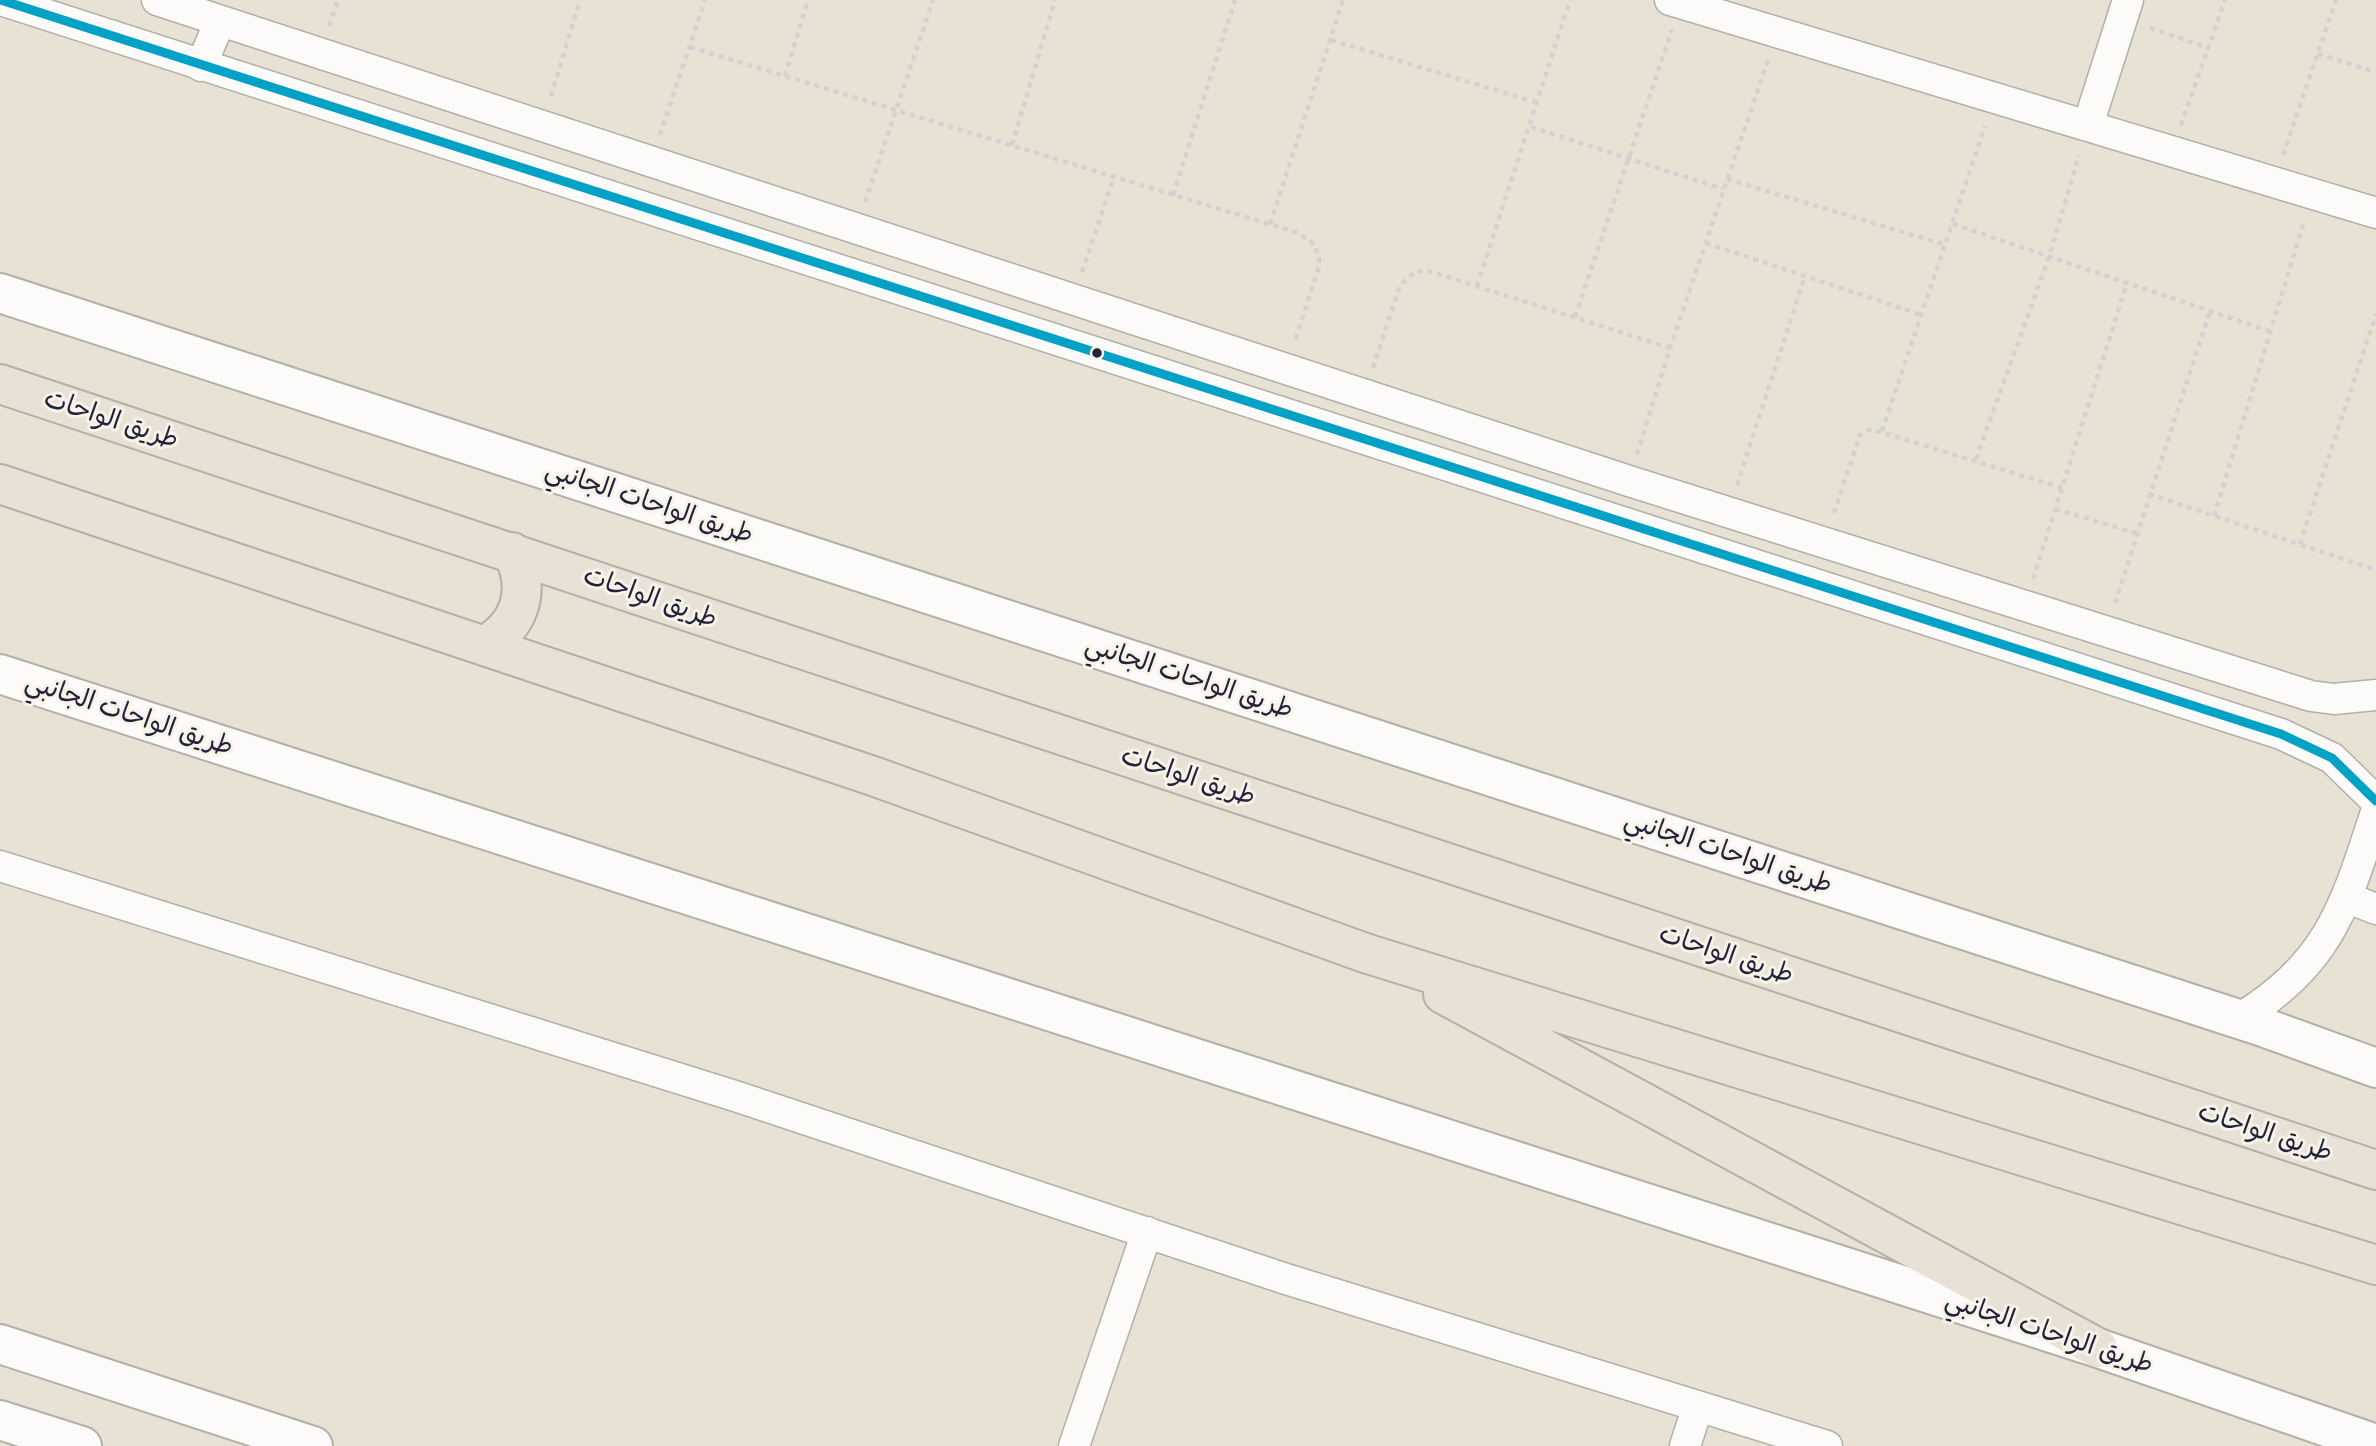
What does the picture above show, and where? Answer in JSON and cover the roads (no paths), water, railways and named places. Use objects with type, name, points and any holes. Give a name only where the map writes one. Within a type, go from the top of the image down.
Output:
[{"type":"highway","name":"طريق الواحات","points":[[0,384],[2376,1170]]},
{"type":"highway","points":[[0,484],[873,776],[1368,954],[2376,1265]]},
{"type":"highway","points":[[486,645],[511,625],[520,604],[523,581],[512,552]]},
{"type":"highway","points":[[1368,954],[2098,1348]]},
{"type":"street","points":[[1,0],[2281,734],[2332,758],[2376,801]]},
{"type":"street","points":[[157,0],[1286,370],[2106,634],[2300,694],[2334,699],[2376,695]]},
{"type":"street","points":[[1675,2],[2376,213]]},
{"type":"street","points":[[2088,125],[2125,9]]},
{"type":"street","points":[[201,66],[220,21]]},
{"type":"street","name":"طريق الواحات الجانبي","points":[[0,293],[2239,1019],[2376,1068]]},
{"type":"street","points":[[1691,544],[1716,509]]},
{"type":"street","name":"طريق الواحات الجانبي","points":[[0,674],[2098,1348],[2376,1444]]},
{"type":"street","points":[[2239,1019],[2293,981],[2315,956],[2348,898],[2376,812]]},
{"type":"street","points":[[0,866],[735,1096],[1147,1232],[1827,1446]]},
{"type":"street","points":[[2348,898],[2376,909]]},
{"type":"street","points":[[1074,1446],[1147,1232]]},
{"type":"street","points":[[0,1344],[313,1446]]},
{"type":"street","points":[[1685,1446],[1698,1406]]},
{"type":"street","points":[[0,1420],[82,1446]]}]
